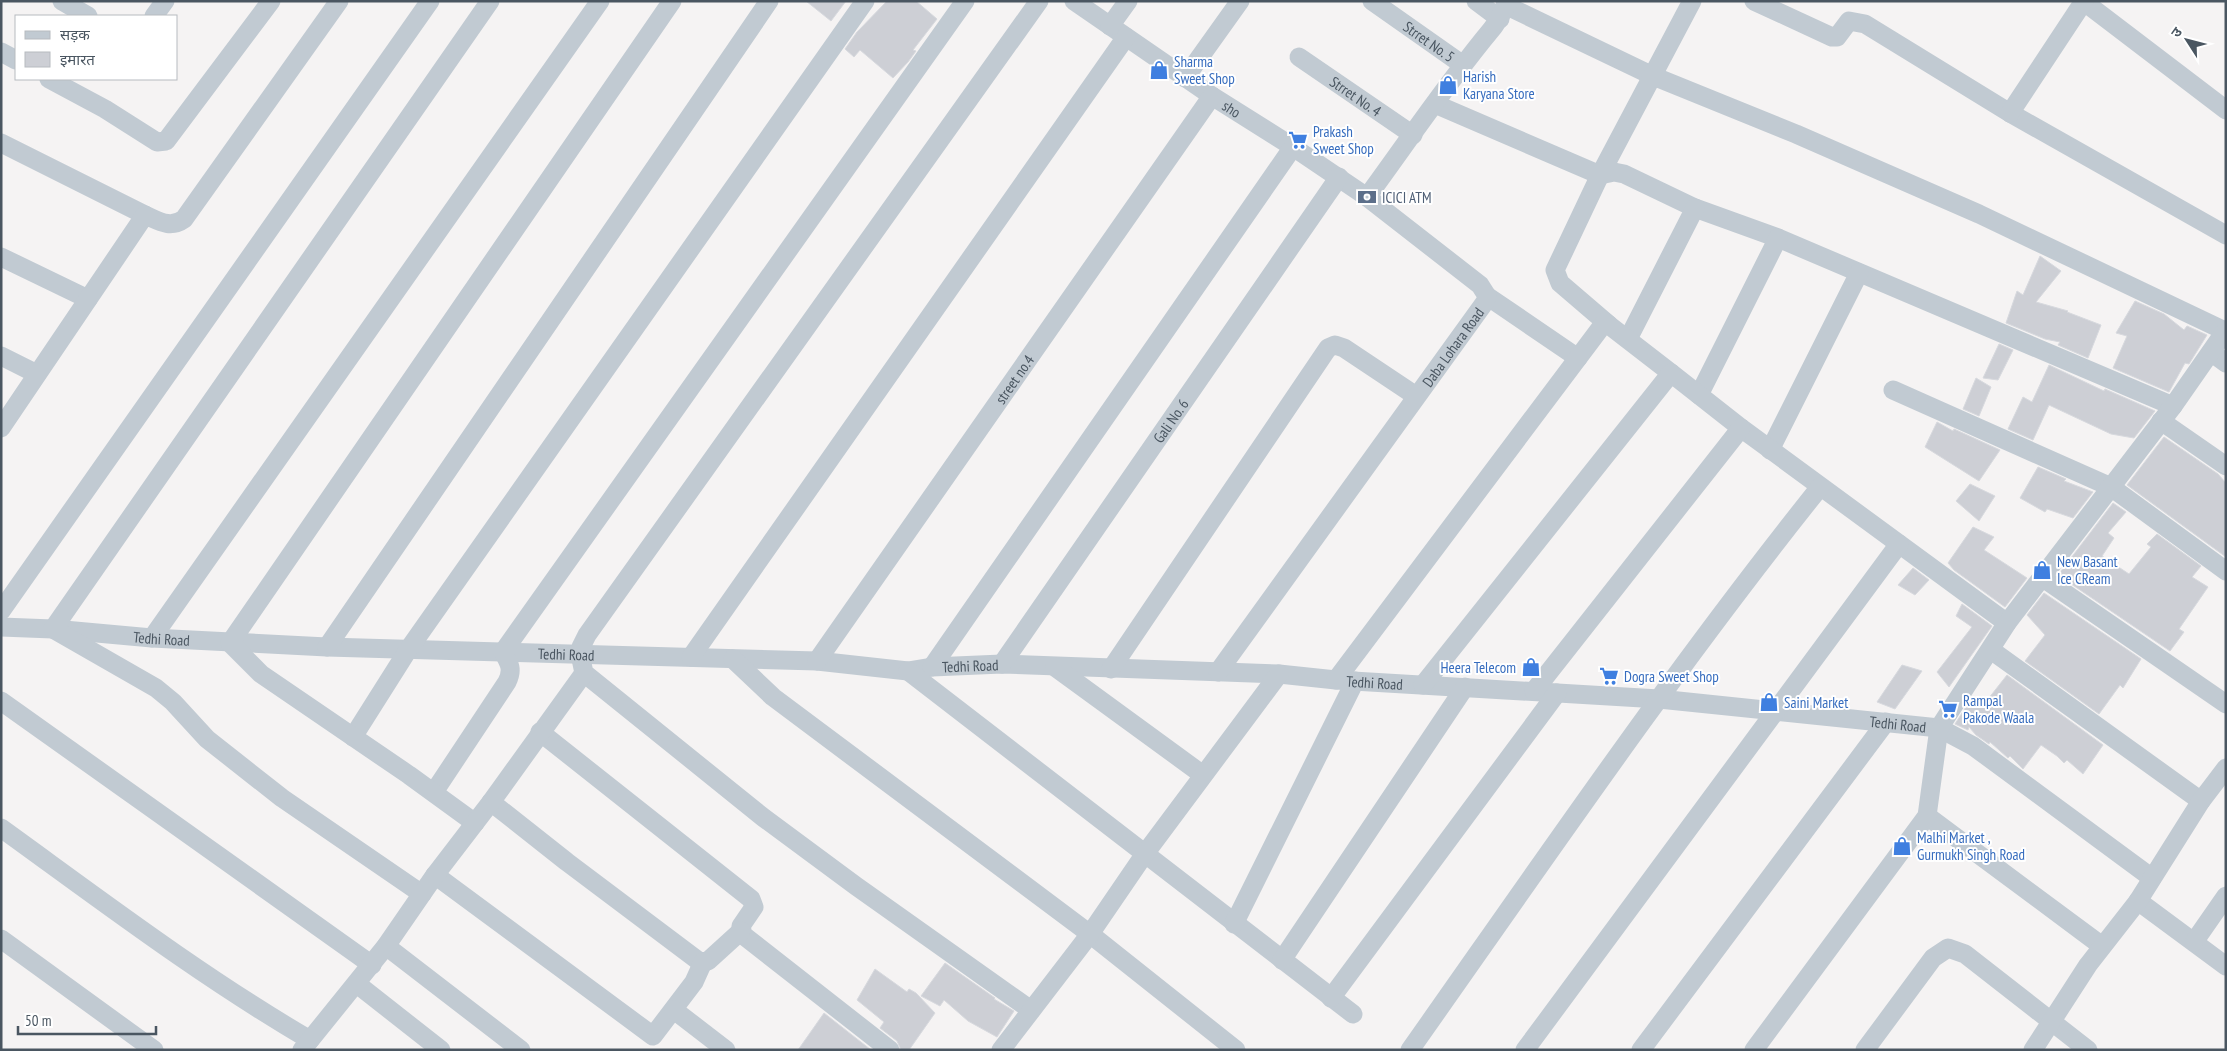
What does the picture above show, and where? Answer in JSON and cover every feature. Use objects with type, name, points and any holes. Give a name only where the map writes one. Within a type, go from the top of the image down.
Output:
[{"type":"street","points":[[62,1],[86,15]]},
{"type":"street","points":[[155,15],[165,1]]},
{"type":"street","points":[[51,80],[105,109],[157,142],[166,142],[270,1]]},
{"type":"street","points":[[1,143],[145,215],[170,225],[177,224],[184,219],[338,1]]},
{"type":"street","points":[[1,611],[430,1]]},
{"type":"street","points":[[422,894],[282,798],[207,739],[173,702],[156,688],[53,629],[490,1]]},
{"type":"street","points":[[152,638],[600,1]]},
{"type":"street","points":[[475,823],[434,792],[261,674],[230,643],[672,1]]},
{"type":"street","points":[[327,647],[769,1]]},
{"type":"street","points":[[353,737],[408,650],[865,1]]},
{"type":"street","points":[[434,792],[512,672],[510,663],[503,652],[966,1]]},
{"type":"street","points":[[1031,1010],[764,818],[584,673],[580,654],[581,646],[587,635],[1039,1]]},
{"type":"street","name":"sho","points":[[1074,1],[1185,78],[1367,197]]},
{"type":"street","points":[[1110,26],[1128,1]]},
{"type":"street","points":[[1185,78],[1240,1]]},
{"type":"street","name":"Strret No. 5","points":[[1372,1],[1462,65]]},
{"type":"street","points":[[1476,1],[1505,9],[1653,76],[1796,134],[1979,214],[2225,331],[2218,357],[2161,421],[2043,578],[2007,622],[1991,650],[1939,728],[1927,816],[1754,1050]]},
{"type":"street","points":[[1692,1],[1600,175],[1555,270],[1560,283],[1609,325],[1770,450],[2007,622]]},
{"type":"street","points":[[1754,1],[1832,37],[1837,37],[1849,21],[1865,24],[2010,114],[2226,235]]},
{"type":"street","points":[[2010,114],[2084,1],[2226,110]]},
{"type":"street","points":[[1367,197],[1462,65],[1505,9]]},
{"type":"street","points":[[691,657],[1126,37]]},
{"type":"street","points":[[1,52],[15,59]]},
{"type":"street","name":"Strret No. 4","points":[[1299,57],[1412,135]]},
{"type":"street","name":"street no.4","points":[[816,661],[1212,96]]},
{"type":"street","points":[[1434,104],[1600,175],[1614,172],[1624,174],[1695,208],[1778,238],[2173,406]]},
{"type":"street","points":[[932,667],[1293,147]]},
{"type":"street","name":"Gali No. 6","points":[[1002,664],[1339,177]]},
{"type":"street","name":"Daba Lohara Road","points":[[1218,672],[1485,302],[1487,296],[1480,285],[1367,197]]},
{"type":"street","points":[[1628,339],[1695,208]]},
{"type":"street","points":[[1,428],[145,215]]},
{"type":"street","points":[[1699,395],[1778,238]]},
{"type":"street","points":[[1,257],[88,299]]},
{"type":"street","points":[[1770,450],[1859,273]]},
{"type":"street","points":[[1487,296],[1578,358]]},
{"type":"street","points":[[1234,924],[1345,681],[1578,358],[1605,322],[1609,325]]},
{"type":"street","points":[[1111,669],[1328,348],[1335,345],[1344,348],[1416,396]]},
{"type":"street","points":[[1,356],[36,374]]},
{"type":"street","points":[[1424,685],[1671,372]]},
{"type":"street","points":[[1894,390],[2111,487],[2226,571]]},
{"type":"street","points":[[2161,421],[2226,466]]},
{"type":"street","points":[[1534,692],[1741,428]]},
{"type":"street","points":[[1410,1050],[1659,699],[1774,545],[1820,487]]},
{"type":"street","points":[[1525,1050],[1899,544]]},
{"type":"street","points":[[2043,578],[2226,704]]},
{"type":"street","name":"Tedhi Road","points":[[1,627],[53,629],[230,643],[408,650],[816,661],[908,671],[932,667],[1002,664],[1279,674],[1345,681],[1659,699],[1939,728]]},
{"type":"street","points":[[1991,650],[2201,801]]},
{"type":"street","points":[[733,659],[773,697],[1090,934],[1236,1050]]},
{"type":"street","points":[[1055,667],[1203,775]]},
{"type":"street","points":[[908,671],[1144,855],[1353,1014]]},
{"type":"street","points":[[1,828],[201,971],[266,1014],[306,1045],[372,965],[435,875],[491,802],[584,673]]},
{"type":"street","points":[[1001,1050],[1090,934],[1144,855],[1279,674]]},
{"type":"street","points":[[1282,960],[1465,687]]},
{"type":"street","points":[[1331,998],[1557,693]]},
{"type":"street","points":[[1,701],[372,965]]},
{"type":"street","points":[[1641,1050],[1886,722]]},
{"type":"street","points":[[1939,728],[1973,746],[2152,878]]},
{"type":"street","points":[[491,802],[686,952],[703,962],[708,961],[741,932],[743,923],[754,907],[751,899],[540,732]]},
{"type":"street","points":[[2033,1050],[2102,946],[2138,901],[2201,801],[2226,768]]},
{"type":"street","points":[[1927,816],[2102,946]]},
{"type":"street","points":[[435,875],[653,1036],[694,982],[703,962]]},
{"type":"street","points":[[2194,942],[2226,896]]},
{"type":"street","points":[[2138,901],[2226,966]]},
{"type":"street","points":[[741,932],[747,939],[890,1050]]},
{"type":"street","points":[[1,938],[154,1050]]},
{"type":"street","points":[[386,946],[521,1050]]},
{"type":"street","points":[[1865,1050],[1933,958],[1948,948],[1964,954],[2088,1050]]},
{"type":"street","points":[[357,984],[441,1050]]},
{"type":"street","points":[[674,1010],[726,1050]]},
{"type":"building","points":[[806,1],[846,1],[831,21]]},
{"type":"building","points":[[887,1],[916,1],[937,19],[913,50],[916,51],[908,62],[893,78],[860,50],[854,57],[845,49],[857,32]]},
{"type":"building","points":[[2040,256],[2061,271],[2036,302],[2068,311],[2101,325],[2088,358],[2058,345],[2060,342],[2045,339],[2006,323],[2017,291],[2023,295]]},
{"type":"building","points":[[2135,301],[2164,314],[2184,330],[2187,326],[2207,335],[2189,364],[2185,363],[2169,392],[2113,368],[2127,336],[2116,333]]},
{"type":"building","points":[[1999,344],[2013,350],[1998,380],[1983,378]]},
{"type":"building","points":[[2049,365],[2104,391],[2105,389],[2155,411],[2134,438],[2111,434],[2049,405],[2033,440],[2008,429],[2023,397],[2032,402]]},
{"type":"building","points":[[1976,378],[1991,387],[1979,416],[1963,409]]},
{"type":"building","points":[[1937,422],[1953,431],[1954,429],[2000,450],[1979,481],[1925,447]]},
{"type":"building","points":[[2164,437],[2218,474],[2226,483],[2226,557],[2127,485]]},
{"type":"building","points":[[2038,467],[2066,479],[2064,481],[2093,492],[2073,518],[2047,509],[2045,512],[2020,498]]},
{"type":"building","points":[[1970,484],[1995,496],[1979,521],[1956,501]]},
{"type":"building","points":[[2113,503],[2126,512],[2108,533],[2114,538],[2102,556],[2129,574],[2151,547],[2147,544],[2157,534],[2201,566],[2192,577],[2208,587],[2179,629],[2184,632],[2170,651],[2058,575]]},
{"type":"building","points":[[1973,527],[1994,537],[1984,550],[2027,578],[2005,607],[1954,570],[1948,563]]},
{"type":"building","points":[[1913,568],[1929,580],[1915,595],[1898,585]]},
{"type":"building","points":[[2044,593],[2141,659],[2123,688],[2120,685],[2099,714],[2025,661],[2045,635],[2027,615]]},
{"type":"building","points":[[1962,604],[1992,626],[1949,687],[1937,672],[1972,627],[1956,616]]},
{"type":"building","points":[[1902,665],[1922,671],[1895,709],[1877,702]]},
{"type":"building","points":[[2007,675],[2103,745],[2083,774],[2067,760],[2064,763],[2041,745],[2023,769],[2010,756],[2008,758],[1990,742],[1989,744],[1976,735],[1969,727],[1968,730],[1955,724],[1971,699],[1981,708]]},
{"type":"building","points":[[945,963],[994,999],[1014,1011],[997,1037],[968,1021],[944,1000],[940,1006],[921,996]]},
{"type":"building","points":[[875,969],[907,992],[909,989],[916,993],[935,1013],[909,1050],[901,1050],[897,1041],[880,1028],[884,1022],[857,1000]]},
{"type":"building","points":[[824,1013],[866,1046],[871,1050],[798,1050]]},
{"type":"place","name":"Sharma Sweet Shop","points":[[1159,70]]},
{"type":"place","name":"Harish Karyana Store","points":[[1448,85]]},
{"type":"place","name":"Prakash Sweet Shop","points":[[1298,140]]},
{"type":"place","name":"ICICI ATM","points":[[1367,197]]},
{"type":"place","name":"New Basant Ice CReam","points":[[2042,570]]},
{"type":"place","name":"Heera Telecom","points":[[1531,667]]},
{"type":"place","name":"Dogra Sweet Shop","points":[[1609,676]]},
{"type":"place","name":"Saini Market","points":[[1769,702]]},
{"type":"place","name":"Rampal Pakode Waala","points":[[1948,709]]},
{"type":"place","name":"Malhi Market , Gurmukh Singh Road","points":[[1902,846]]}]
